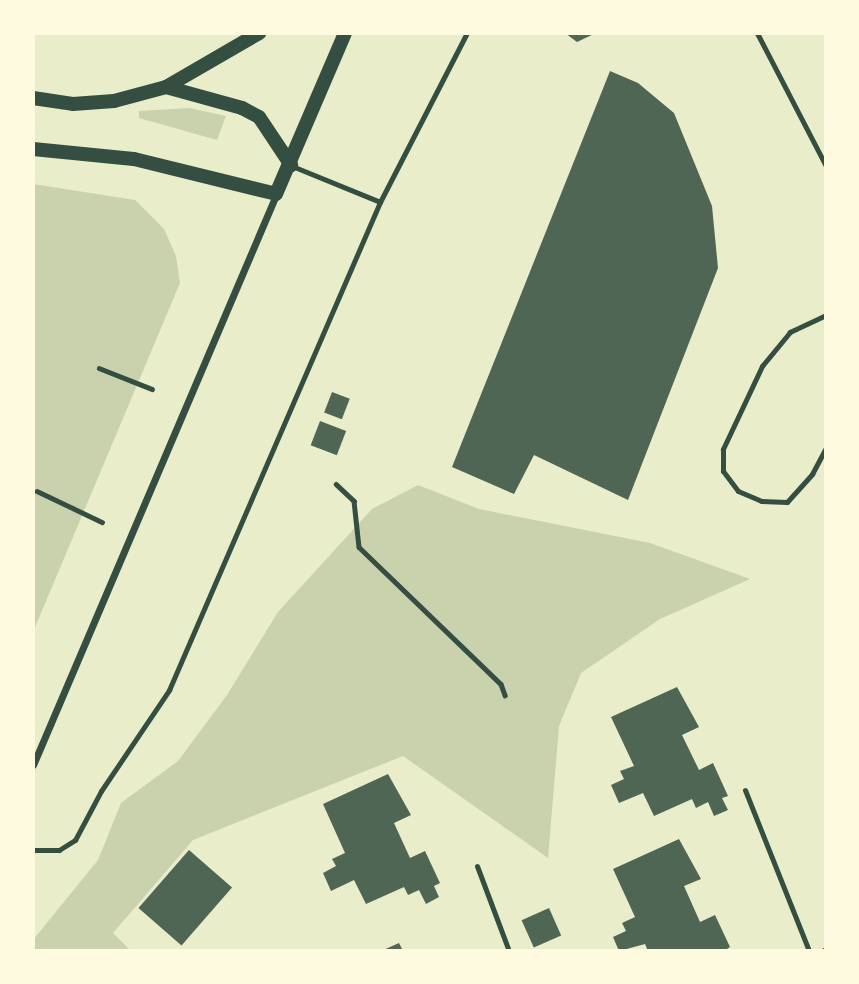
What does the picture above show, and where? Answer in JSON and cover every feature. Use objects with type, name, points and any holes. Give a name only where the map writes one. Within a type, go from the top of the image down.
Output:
[{"type":"main road","points":[[33,97],[73,104],[114,101],[166,87],[259,33]]},
{"type":"main road","points":[[33,149],[134,159],[276,194],[291,165],[345,33]]},
{"type":"main road","points":[[166,87],[242,108],[259,117],[291,165]]},
{"type":"street","points":[[33,765],[276,194]]},
{"type":"lane","points":[[33,850],[60,850],[75,840],[101,791],[169,690],[380,202],[467,33]]},
{"type":"lane","points":[[757,33],[826,166]]},
{"type":"lane","points":[[291,165],[380,202]]},
{"type":"lane","points":[[826,315],[790,332],[762,366],[723,449],[723,471],[738,491],[761,501],[787,502],[812,474],[826,448]]},
{"type":"lane","points":[[745,790],[809,951]]},
{"type":"lane","points":[[477,866],[509,951]]},
{"type":"path","points":[[99,368],[152,389]]},
{"type":"path","points":[[337,484],[354,501],[359,547],[501,684],[505,695]]},
{"type":"path","points":[[37,491],[102,522]]},
{"type":"green space","points":[[189,108],[226,116],[217,140],[139,118],[139,111]]},
{"type":"green space","points":[[33,184],[135,200],[164,229],[176,256],[180,283],[33,632]]},
{"type":"green space","points":[[418,485],[479,509],[650,543],[750,579],[660,619],[581,673],[559,726],[548,858],[403,756],[193,840],[113,933],[131,951],[33,951],[33,940],[98,860],[121,803],[178,761],[227,695],[278,612],[372,509]]},
{"type":"building","points":[[565,33],[596,33],[577,42]]},
{"type":"building","points":[[610,71],[638,83],[674,113],[712,206],[718,268],[628,500],[534,455],[514,494],[452,467]]},
{"type":"building","points":[[332,392],[350,399],[342,419],[324,413]]},
{"type":"building","points":[[320,421],[346,431],[337,455],[311,445]]},
{"type":"building","points":[[677,687],[699,727],[682,735],[699,770],[713,763],[728,796],[722,798],[728,810],[714,816],[708,802],[696,808],[692,799],[654,816],[643,793],[619,803],[611,785],[624,779],[620,771],[634,766],[611,717]]},
{"type":"building","points":[[388,774],[411,815],[394,823],[410,858],[425,851],[440,883],[434,886],[439,897],[426,904],[419,890],[408,895],[404,887],[366,904],[354,880],[331,891],[323,873],[336,866],[332,859],[345,853],[323,804]]},
{"type":"building","points":[[679,839],[701,879],[684,886],[700,922],[715,915],[730,947],[724,951],[648,951],[645,944],[619,951],[613,937],[626,931],[622,923],[635,917],[613,869]]},
{"type":"building","points":[[189,850],[232,887],[182,946],[138,908]]},
{"type":"building","points":[[549,908],[561,935],[534,948],[522,920]]},
{"type":"building","points":[[399,943],[403,951],[381,951]]}]
